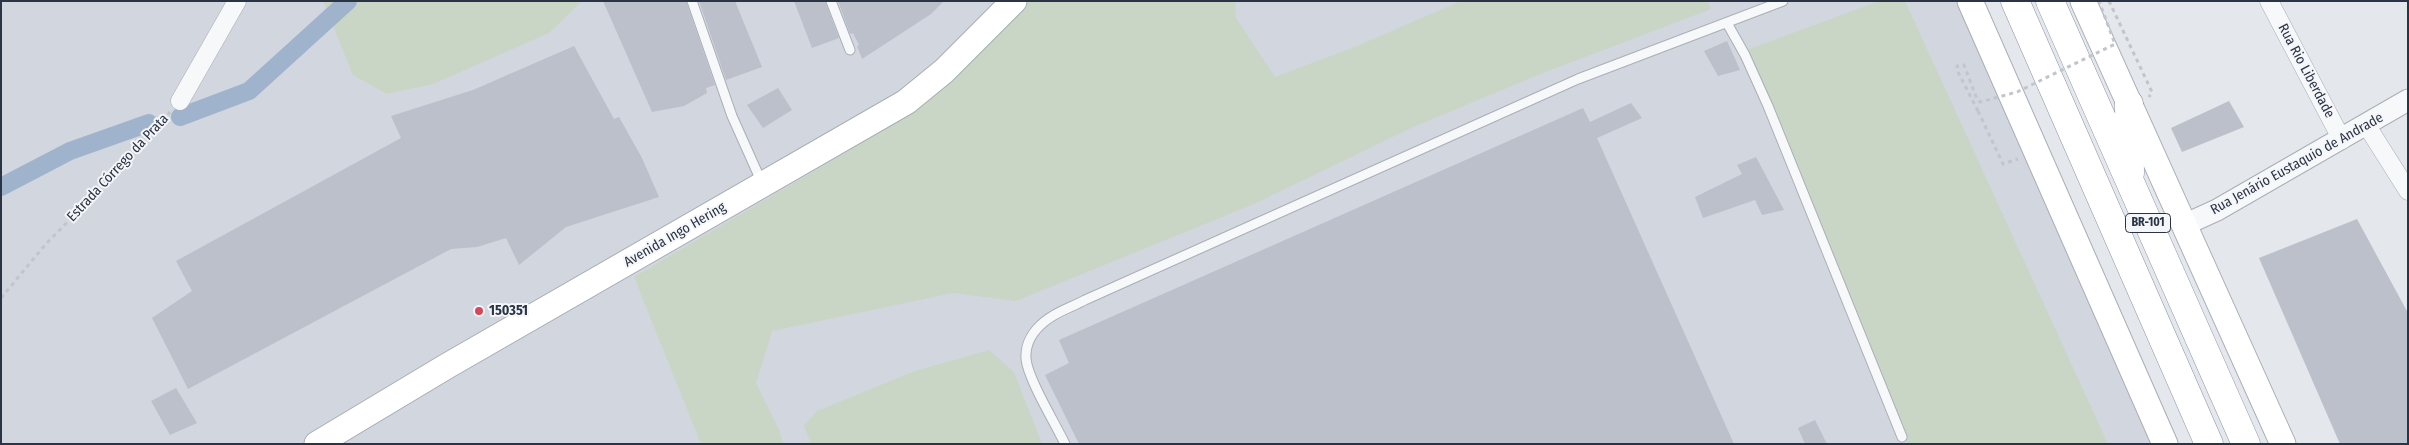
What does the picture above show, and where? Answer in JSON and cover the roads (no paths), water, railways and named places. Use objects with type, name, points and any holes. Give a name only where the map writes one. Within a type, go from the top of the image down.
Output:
[{"type":"highway","name":"BR-101","points":[[2015,1],[2209,444]]},
{"type":"highway","name":"BR-101","points":[[2050,1],[2246,444]]},
{"type":"highway","points":[[2129,104],[2130,184]]},
{"type":"main road","name":"Avenida Ingo Hering","points":[[316,444],[447,366],[906,102],[944,71],[1014,1]]},
{"type":"main road","points":[[1970,1],[2165,444]]},
{"type":"main road","points":[[2083,1],[2283,444]]},
{"type":"street","points":[[180,100],[237,1]]},
{"type":"street","name":"Rua Rio Liberdade","points":[[2269,1],[2342,140]]},
{"type":"street","name":"Rua Jenário Eustaquio de Andrade","points":[[2184,225],[2217,210],[2367,126],[2408,100]]},
{"type":"street","points":[[2367,126],[2408,191]]},
{"type":"lane","points":[[692,1],[732,116],[763,185]]},
{"type":"lane","points":[[831,1],[850,50]]},
{"type":"lane","points":[[1065,444],[1031,375],[1026,359],[1028,342],[1033,332],[1045,321],[1085,300],[1578,79],[1783,1]]},
{"type":"lane","points":[[1727,23],[1745,55],[1768,106],[1902,437]]},
{"type":"waterway","points":[[180,117],[249,91],[348,1]]},
{"type":"waterway","points":[[1,187],[70,151],[149,123]]},
{"type":"place","name":"150351","points":[[479,311]]}]
